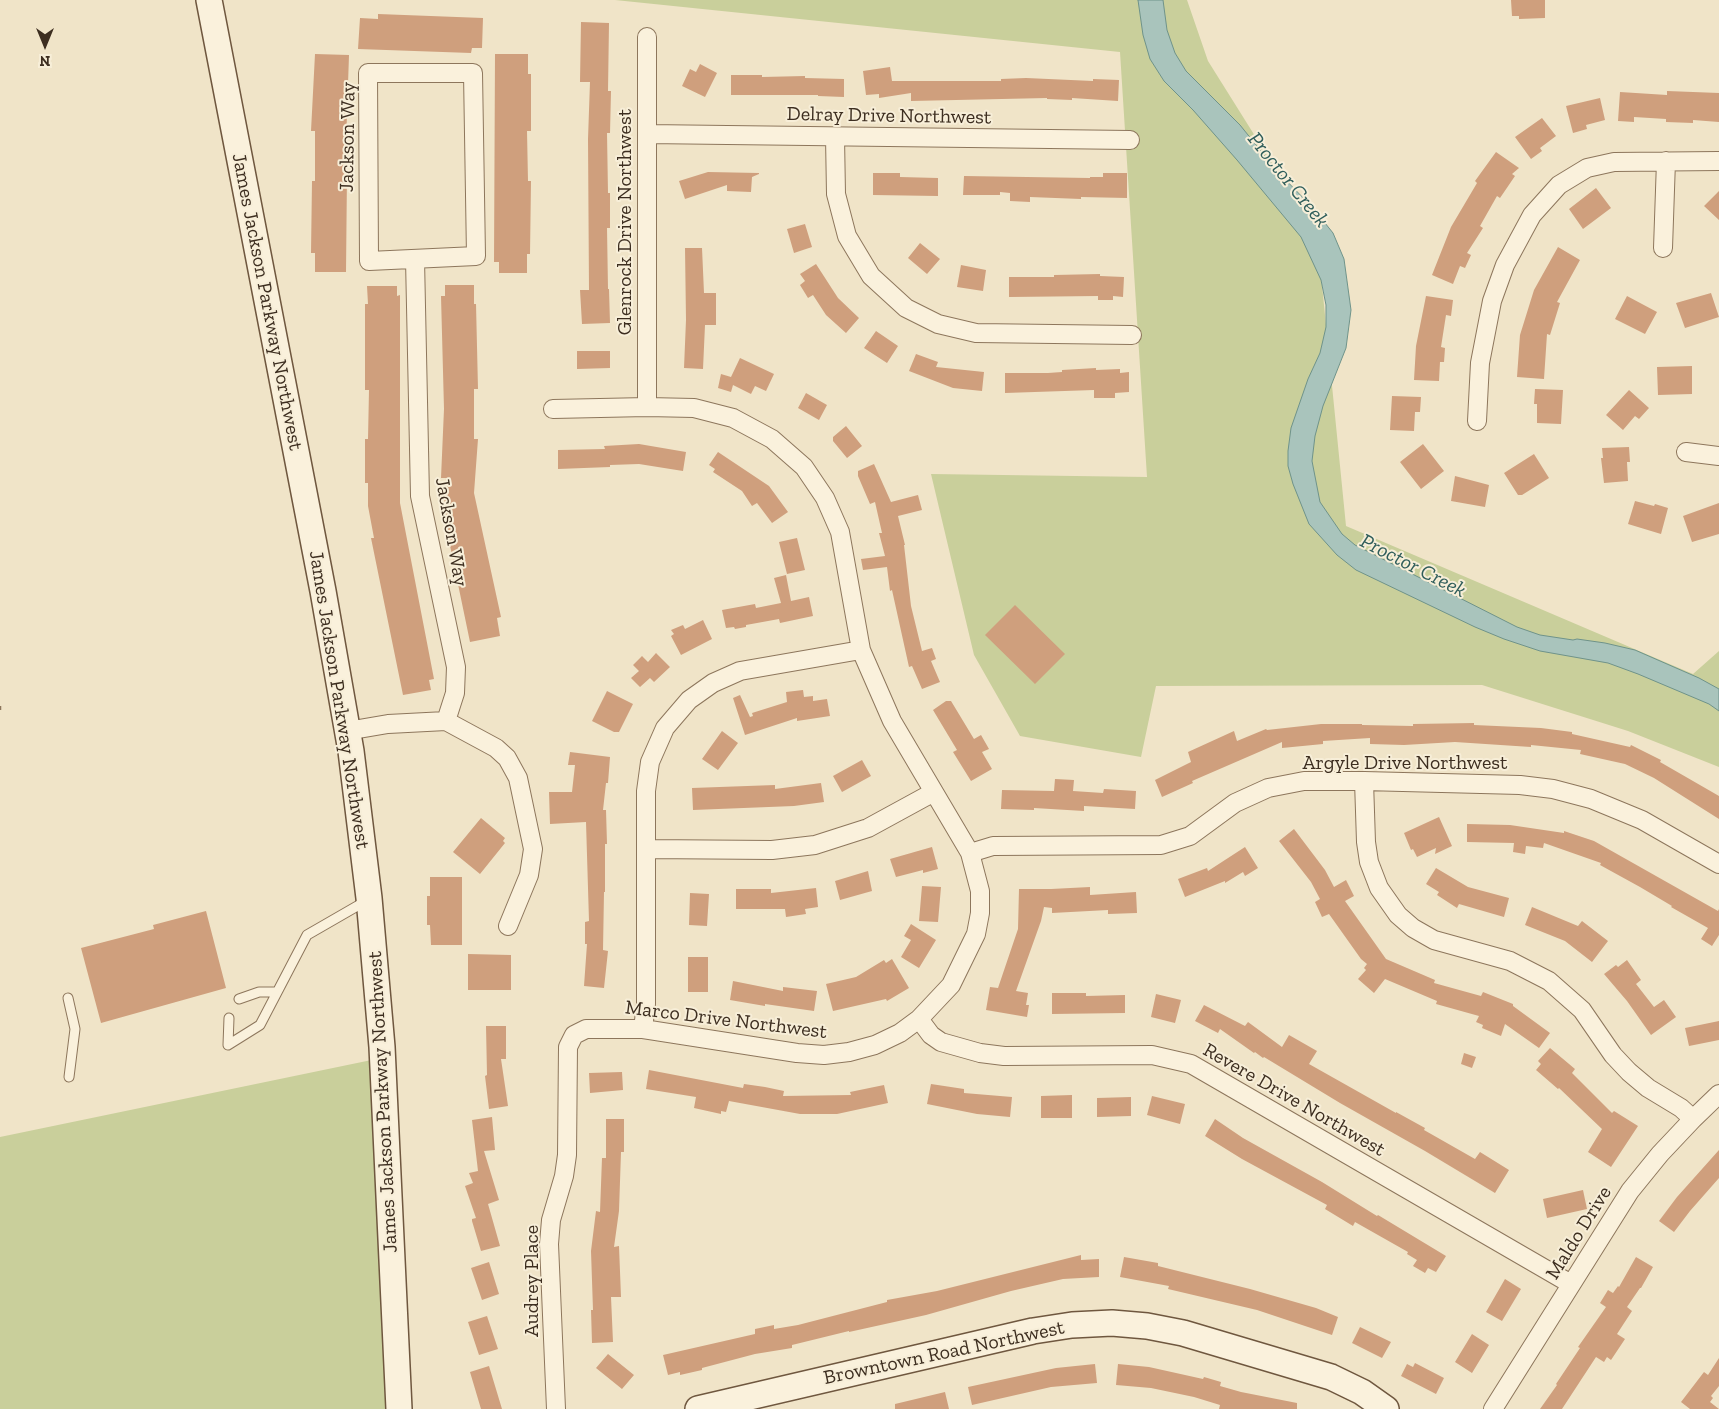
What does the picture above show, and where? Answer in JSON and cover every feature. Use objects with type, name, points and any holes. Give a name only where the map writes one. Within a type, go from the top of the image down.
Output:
[{"type":"main road","name":"James Jackson Parkway Northwest","points":[[209,0],[323,591],[347,731],[369,898],[382,1047],[399,1409]]},
{"type":"main road","name":"Browntown Road Northwest","points":[[698,1409],[1033,1331],[1072,1325],[1112,1323],[1147,1326],[1183,1333],[1331,1377],[1362,1392],[1386,1409]]},
{"type":"street","name":"Glenrock Drive Northwest","points":[[647,37],[647,407]]},
{"type":"street","name":"Jackson Way","points":[[368,73],[473,73],[476,256],[415,259],[369,261],[368,73]]},
{"type":"street","name":"Delray Drive Northwest","points":[[647,134],[1130,140]]},
{"type":"street","points":[[835,137],[836,194],[847,236],[871,276],[906,308],[938,324],[976,333],[1132,335]]},
{"type":"street","points":[[1663,248],[1666,161]]},
{"type":"street","points":[[1477,421],[1480,363],[1492,301],[1505,265],[1532,215],[1559,185],[1587,168],[1614,162],[1719,161]]},
{"type":"street","name":"Jackson Way","points":[[415,259],[420,496],[456,667],[455,693],[446,721]]},
{"type":"street","name":"Marco Drive Northwest","points":[[553,409],[694,408],[733,418],[772,439],[804,467],[825,498],[840,532],[861,650],[892,721],[970,853],[980,891],[980,912],[976,934],[950,985],[920,1019],[900,1033],[875,1045],[849,1052],[824,1055],[797,1053],[643,1029],[586,1028],[574,1035],[568,1047],[567,1095]]},
{"type":"street","points":[[1686,452],[1719,456]]},
{"type":"street","points":[[643,1029],[646,1004],[646,791],[650,762],[665,728],[689,700],[713,683],[740,671],[861,650]]},
{"type":"street","points":[[347,731],[388,724],[446,721],[496,748],[507,758],[518,778],[534,849],[529,875],[508,926]]},
{"type":"street","name":"Argyle Drive Northwest","points":[[970,853],[992,846],[1161,845],[1190,836],[1234,803],[1268,788],[1304,781],[1520,785],[1553,789],[1591,799],[1642,820],[1719,864]]},
{"type":"street","points":[[1364,782],[1366,842],[1369,862],[1379,888],[1398,915],[1413,928],[1434,940],[1510,961],[1549,981],[1582,1010],[1613,1055],[1628,1072],[1648,1088],[1681,1108],[1693,1119]]},
{"type":"street","points":[[646,849],[772,850],[815,845],[868,828],[934,792]]},
{"type":"street","name":"Revere Drive Northwest","points":[[920,1019],[931,1035],[941,1042],[980,1053],[1004,1056],[1152,1056],[1191,1064],[1571,1284]]},
{"type":"street","name":"Maldo Drive","points":[[1493,1409],[1630,1191],[1660,1154],[1719,1094]]},
{"type":"street","name":"Audrey Place","points":[[556,1409],[549,1244],[551,1220],[564,1176],[567,1155],[567,1095]]},
{"type":"lane","points":[[229,1018],[228,1045],[260,1025],[308,935],[369,898]]},
{"type":"lane","points":[[239,999],[259,992],[277,992]]},
{"type":"lane","points":[[68,998],[74,1029],[69,1077]]},
{"type":"path","points":[[0,706],[0,712]]},
{"type":"green space","points":[[615,0],[1187,0],[1208,61],[1317,235],[1346,526],[1693,674],[1719,651],[1719,767],[1628,731],[1482,685],[1156,686],[1141,757],[1020,736],[974,655],[931,474],[1147,477],[1120,52]]},
{"type":"green space","points":[[386,1057],[397,1409],[0,1409],[0,1137]]},
{"type":"water","points":[[1138,0],[1163,0],[1167,30],[1175,53],[1186,71],[1240,125],[1277,171],[1313,208],[1333,233],[1344,259],[1351,310],[1346,348],[1323,406],[1315,436],[1312,461],[1320,502],[1342,534],[1355,545],[1517,627],[1540,635],[1605,643],[1635,650],[1699,678],[1719,689],[1719,711],[1709,704],[1608,663],[1540,651],[1475,627],[1356,570],[1337,555],[1309,524],[1293,484],[1288,466],[1288,451],[1291,428],[1308,379],[1320,353],[1326,327],[1326,305],[1321,280],[1301,237],[1237,160],[1193,110],[1164,81],[1150,59],[1143,35]]},
{"type":"building","points":[[1511,0],[1545,0],[1545,18],[1519,19],[1519,16],[1512,16]]},
{"type":"building","points":[[378,14],[483,18],[482,48],[472,48],[471,53],[358,49],[360,18],[378,19]]},
{"type":"building","points":[[581,22],[609,23],[608,91],[611,91],[610,133],[607,133],[610,228],[607,228],[610,323],[582,324],[580,290],[589,290],[588,139],[590,82],[580,82]]},
{"type":"building","points":[[315,54],[349,55],[345,173],[347,173],[346,272],[315,272],[315,253],[311,253],[312,181],[315,181],[315,131],[311,131]]},
{"type":"building","points":[[495,54],[528,54],[528,74],[531,74],[531,131],[527,131],[528,181],[531,181],[530,254],[527,254],[527,273],[499,273],[499,262],[494,262]]},
{"type":"building","points":[[700,64],[717,73],[705,97],[682,86],[690,69],[696,72]]},
{"type":"building","points":[[890,67],[892,81],[1001,81],[1001,79],[1026,78],[1093,81],[1093,79],[1119,80],[1118,101],[1047,98],[911,101],[911,93],[879,98],[879,94],[866,95],[863,71]]},
{"type":"building","points":[[731,75],[762,75],[762,77],[805,76],[805,78],[844,79],[844,97],[818,95],[731,95]]},
{"type":"building","points":[[1667,91],[1719,93],[1719,122],[1693,120],[1693,123],[1666,122],[1666,119],[1634,117],[1634,122],[1618,121],[1620,92],[1667,95]]},
{"type":"building","points":[[1600,98],[1605,120],[1586,125],[1587,129],[1573,133],[1566,106]]},
{"type":"building","points":[[1542,118],[1556,136],[1540,148],[1542,151],[1531,159],[1515,137]]},
{"type":"building","points":[[1496,152],[1519,168],[1512,174],[1515,176],[1500,198],[1497,196],[1480,226],[1483,228],[1467,253],[1471,255],[1465,268],[1460,266],[1453,284],[1432,275],[1451,227],[1477,183],[1475,181]]},
{"type":"building","points":[[708,172],[759,174],[752,177],[751,192],[727,191],[727,185],[685,199],[679,181]]},
{"type":"building","points":[[873,173],[900,173],[900,177],[938,178],[938,196],[873,195]]},
{"type":"building","points":[[1103,173],[1127,173],[1127,198],[1030,197],[1030,202],[1010,201],[1010,193],[1000,192],[1000,195],[963,195],[964,176],[1090,178],[1103,177]]},
{"type":"building","points":[[1596,188],[1611,208],[1583,229],[1569,209]]},
{"type":"building","points":[[1719,191],[1719,220],[1704,206]]},
{"type":"building","points":[[805,224],[812,247],[794,253],[787,229]]},
{"type":"building","points":[[920,243],[940,259],[927,274],[908,258]]},
{"type":"building","points":[[1558,247],[1580,260],[1557,302],[1560,303],[1550,335],[1547,334],[1544,379],[1517,377],[1520,335],[1534,290]]},
{"type":"building","points":[[685,248],[702,248],[704,293],[716,293],[716,325],[705,325],[703,369],[684,368],[686,320]]},
{"type":"building","points":[[816,264],[838,298],[859,318],[846,333],[826,315],[813,295],[808,298],[800,285],[805,281],[800,274]]},
{"type":"building","points":[[961,265],[986,270],[983,291],[957,287]]},
{"type":"building","points":[[1100,274],[1100,276],[1124,277],[1123,297],[1113,296],[1113,300],[1098,300],[1098,296],[1009,297],[1009,277]]},
{"type":"building","points":[[445,285],[474,285],[478,389],[474,389],[474,439],[478,439],[474,493],[501,617],[497,618],[500,636],[470,642],[442,507],[444,506],[446,478],[441,478],[444,409],[441,296],[445,296]]},
{"type":"building","points":[[367,286],[397,286],[397,296],[400,295],[400,503],[434,679],[429,680],[431,690],[403,695],[371,538],[374,538],[368,506],[368,483],[365,483],[365,439],[368,439],[369,390],[365,390],[365,304],[368,304]]},
{"type":"building","points":[[1711,293],[1719,317],[1685,328],[1676,303]]},
{"type":"building","points":[[1426,296],[1453,300],[1451,316],[1446,315],[1441,347],[1445,348],[1444,362],[1440,362],[1439,381],[1414,380],[1416,346]]},
{"type":"building","points":[[1627,296],[1657,312],[1645,334],[1615,319]]},
{"type":"building","points":[[876,331],[898,346],[887,363],[864,348]]},
{"type":"building","points":[[577,351],[610,351],[610,368],[577,369]]},
{"type":"building","points":[[916,354],[938,362],[936,367],[984,372],[982,391],[953,388],[909,371]]},
{"type":"building","points":[[740,358],[774,374],[766,391],[755,386],[751,394],[733,385],[731,392],[718,388],[721,374],[731,377]]},
{"type":"building","points":[[1692,366],[1692,394],[1658,395],[1657,367]]},
{"type":"building","points":[[1096,368],[1096,370],[1120,369],[1120,373],[1129,372],[1129,392],[1115,393],[1115,398],[1094,398],[1094,390],[1005,393],[1005,373],[1048,373],[1062,372],[1062,370]]},
{"type":"building","points":[[1535,389],[1563,390],[1561,424],[1537,423],[1537,404],[1534,404]]},
{"type":"building","points":[[1629,390],[1649,408],[1639,419],[1635,416],[1623,430],[1606,415]]},
{"type":"building","points":[[806,393],[827,405],[819,420],[798,408]]},
{"type":"building","points":[[1392,396],[1421,397],[1420,412],[1415,412],[1414,431],[1390,430]]},
{"type":"building","points":[[846,426],[862,446],[847,458],[833,441],[833,437]]},
{"type":"building","points":[[639,444],[686,452],[683,471],[639,464],[558,469],[558,450],[605,449],[604,446]]},
{"type":"building","points":[[1423,444],[1444,471],[1421,489],[1400,462]]},
{"type":"building","points":[[1629,447],[1630,462],[1627,462],[1628,481],[1604,483],[1601,458],[1603,458],[1602,448]]},
{"type":"building","points":[[718,452],[769,486],[788,512],[772,523],[757,503],[752,506],[742,491],[713,472],[715,469],[709,465]]},
{"type":"building","points":[[1534,454],[1549,478],[1522,495],[1518,495],[1504,473]]},
{"type":"building","points":[[874,464],[891,502],[918,495],[922,510],[898,516],[905,545],[911,606],[922,651],[932,648],[936,659],[931,661],[940,682],[922,689],[912,666],[909,667],[892,590],[890,591],[887,567],[863,570],[861,559],[885,556],[879,533],[882,533],[875,502],[870,504],[858,476],[858,471]]},
{"type":"building","points":[[1455,476],[1489,485],[1485,507],[1451,501]]},
{"type":"building","points":[[1635,501],[1668,508],[1661,534],[1628,524]]},
{"type":"building","points":[[1719,503],[1719,534],[1692,542],[1683,516]]},
{"type":"building","points":[[797,538],[805,570],[787,574],[779,542]]},
{"type":"building","points":[[786,575],[791,601],[809,597],[813,616],[780,623],[779,619],[735,629],[734,627],[726,628],[722,610],[755,604],[756,608],[781,603],[774,578]]},
{"type":"building","points":[[1015,605],[1065,654],[1035,684],[985,635]]},
{"type":"building","points":[[703,620],[712,639],[681,655],[671,636],[674,634],[671,630],[683,625],[685,629]]},
{"type":"building","points":[[656,653],[670,667],[654,682],[650,678],[640,687],[631,678],[639,671],[633,665],[642,656],[648,662]]},
{"type":"building","points":[[803,690],[804,697],[813,696],[813,701],[827,699],[830,716],[797,721],[797,718],[745,735],[733,698],[740,695],[750,717],[753,716],[752,713],[787,702],[786,692]]},
{"type":"building","points":[[607,691],[633,704],[619,732],[614,732],[592,721]]},
{"type":"building","points":[[946,701],[951,701],[974,739],[981,735],[989,749],[982,752],[992,769],[971,781],[953,752],[957,750],[933,710]]},
{"type":"building","points":[[1474,723],[1474,725],[1541,728],[1572,732],[1572,734],[1630,747],[1631,745],[1661,760],[1660,762],[1719,796],[1719,819],[1654,778],[1625,764],[1580,754],[1581,750],[1531,745],[1531,747],[1455,742],[1404,745],[1370,744],[1370,738],[1323,741],[1323,744],[1282,748],[1282,742],[1192,781],[1193,783],[1162,797],[1155,780],[1191,762],[1188,752],[1234,731],[1237,741],[1266,729],[1321,724],[1413,726],[1413,724]]},
{"type":"building","points":[[722,731],[738,743],[718,770],[702,759]]},
{"type":"building","points":[[570,752],[610,757],[603,810],[606,810],[607,844],[605,844],[603,950],[608,951],[604,988],[584,986],[587,944],[585,944],[585,922],[589,921],[586,822],[550,824],[549,792],[572,792],[575,765],[568,765]]},
{"type":"building","points":[[862,760],[871,776],[842,792],[833,776]]},
{"type":"building","points":[[1055,779],[1074,780],[1073,791],[1103,793],[1104,789],[1136,791],[1135,809],[1084,806],[1084,811],[1034,808],[1034,810],[1001,809],[1002,790],[1054,791]]},
{"type":"building","points":[[821,783],[824,802],[794,806],[693,810],[692,788],[775,785],[775,789]]},
{"type":"building","points":[[1439,817],[1452,846],[1435,854],[1436,848],[1417,857],[1413,849],[1411,850],[1404,833]]},
{"type":"building","points":[[481,818],[505,838],[503,841],[505,843],[480,874],[453,852]]},
{"type":"building","points":[[1467,824],[1510,825],[1564,833],[1564,831],[1594,841],[1718,911],[1719,909],[1719,935],[1712,946],[1701,939],[1708,928],[1600,865],[1601,863],[1544,843],[1543,848],[1526,846],[1525,854],[1513,852],[1514,843],[1467,842]]},
{"type":"building","points":[[1294,829],[1325,870],[1334,887],[1346,880],[1354,896],[1345,901],[1386,959],[1435,980],[1434,983],[1481,996],[1483,992],[1513,1004],[1513,1006],[1550,1033],[1539,1048],[1505,1024],[1501,1036],[1482,1028],[1483,1025],[1476,1022],[1479,1016],[1436,1004],[1437,1001],[1385,979],[1374,993],[1358,979],[1366,970],[1364,968],[1367,964],[1361,959],[1329,914],[1322,917],[1315,902],[1320,899],[1311,882],[1279,841]]},
{"type":"building","points":[[932,847],[938,869],[923,873],[923,870],[896,877],[890,859]]},
{"type":"building","points":[[1245,847],[1258,868],[1245,876],[1243,872],[1225,883],[1225,881],[1185,897],[1178,879],[1207,868],[1208,871]]},
{"type":"building","points":[[1436,868],[1468,887],[1509,898],[1504,917],[1459,904],[1457,908],[1437,895],[1439,892],[1426,884]]},
{"type":"building","points":[[868,871],[872,891],[840,900],[835,881]]},
{"type":"building","points":[[430,877],[462,877],[462,945],[431,945],[430,925],[427,925],[427,896],[430,896]]},
{"type":"building","points":[[922,886],[941,887],[938,922],[919,921]]},
{"type":"building","points":[[1090,887],[1090,895],[1136,892],[1137,913],[1108,914],[1108,910],[1052,913],[1052,908],[1044,907],[1041,921],[1016,991],[1028,993],[1027,1017],[986,1010],[990,987],[998,988],[1018,929],[1019,889]]},
{"type":"building","points":[[816,888],[818,907],[805,909],[806,914],[786,917],[785,909],[736,909],[736,889],[771,889],[771,893]]},
{"type":"building","points":[[690,893],[709,894],[707,926],[689,925]]},
{"type":"building","points":[[1532,907],[1578,926],[1582,921],[1608,941],[1592,962],[1565,941],[1525,925]]},
{"type":"building","points":[[206,911],[226,988],[101,1023],[81,948],[154,929],[153,925]]},
{"type":"building","points":[[911,924],[936,940],[919,968],[901,957],[911,940],[904,936]]},
{"type":"building","points":[[468,954],[511,955],[511,990],[468,990]]},
{"type":"building","points":[[688,957],[708,957],[708,992],[688,992]]},
{"type":"building","points":[[892,959],[909,988],[887,1001],[886,999],[833,1011],[826,984],[856,977],[884,960],[886,963]]},
{"type":"building","points":[[1627,960],[1641,980],[1636,984],[1654,1007],[1664,1000],[1676,1017],[1651,1035],[1627,1001],[1604,974]]},
{"type":"building","points":[[733,981],[783,991],[783,987],[817,991],[814,1011],[730,1000]]},
{"type":"building","points":[[1052,993],[1086,993],[1086,996],[1125,995],[1125,1013],[1052,1014]]},
{"type":"building","points":[[1156,994],[1181,1000],[1175,1023],[1151,1017]]},
{"type":"building","points":[[1204,1005],[1245,1026],[1248,1022],[1282,1047],[1289,1035],[1317,1051],[1309,1064],[1425,1128],[1424,1130],[1475,1159],[1480,1152],[1509,1170],[1495,1193],[1264,1057],[1254,1053],[1220,1029],[1218,1033],[1195,1021]]},
{"type":"building","points":[[1719,1021],[1719,1040],[1689,1046],[1685,1028]]},
{"type":"building","points":[[486,1026],[506,1026],[506,1059],[501,1059],[508,1106],[489,1109],[485,1076],[487,1075]]},
{"type":"building","points":[[1550,1048],[1575,1069],[1572,1073],[1612,1113],[1614,1111],[1638,1126],[1611,1167],[1588,1152],[1602,1129],[1559,1088],[1536,1070],[1541,1064],[1538,1061]]},
{"type":"building","points":[[1464,1053],[1476,1057],[1472,1068],[1461,1064]]},
{"type":"building","points":[[649,1070],[743,1088],[744,1084],[765,1087],[784,1091],[783,1096],[851,1095],[850,1092],[884,1085],[888,1103],[837,1114],[800,1114],[729,1101],[726,1112],[721,1111],[721,1114],[694,1108],[696,1097],[646,1089]]},
{"type":"building","points":[[622,1072],[623,1090],[590,1093],[589,1073]]},
{"type":"building","points":[[931,1084],[964,1089],[964,1093],[1012,1097],[1010,1117],[977,1114],[927,1104]]},
{"type":"building","points":[[1072,1095],[1072,1118],[1041,1118],[1041,1096]]},
{"type":"building","points":[[1152,1096],[1185,1104],[1180,1124],[1147,1115]]},
{"type":"building","points":[[1131,1097],[1131,1116],[1097,1117],[1097,1098]]},
{"type":"building","points":[[492,1117],[495,1150],[484,1151],[499,1200],[488,1204],[500,1246],[481,1251],[472,1221],[472,1219],[476,1218],[465,1186],[473,1183],[469,1173],[478,1171],[472,1120]]},
{"type":"building","points":[[606,1119],[624,1119],[624,1152],[621,1152],[619,1211],[614,1247],[619,1246],[621,1297],[611,1297],[613,1342],[592,1343],[591,1251],[596,1211],[600,1212],[602,1158],[606,1158]]},
{"type":"building","points":[[1215,1119],[1243,1138],[1322,1182],[1446,1256],[1436,1272],[1428,1268],[1425,1273],[1413,1266],[1417,1260],[1407,1254],[1408,1252],[1355,1222],[1353,1226],[1325,1209],[1327,1205],[1242,1159],[1205,1136]]},
{"type":"building","points":[[1719,1150],[1719,1178],[1674,1232],[1659,1221],[1677,1197]]},
{"type":"building","points":[[1583,1190],[1587,1209],[1547,1218],[1543,1199]]},
{"type":"building","points":[[1081,1255],[1081,1260],[1099,1259],[1099,1277],[1063,1279],[1011,1291],[926,1315],[792,1345],[792,1348],[755,1354],[702,1368],[702,1370],[680,1375],[680,1372],[668,1375],[663,1355],[755,1334],[755,1329],[774,1325],[774,1329],[798,1325],[887,1302],[887,1300],[937,1291]]},
{"type":"building","points":[[1124,1257],[1158,1263],[1158,1266],[1250,1289],[1316,1308],[1338,1317],[1332,1335],[1257,1310],[1168,1289],[1169,1286],[1120,1277]]},
{"type":"building","points":[[1636,1257],[1653,1267],[1627,1307],[1632,1311],[1617,1334],[1625,1339],[1611,1360],[1607,1357],[1604,1362],[1596,1357],[1562,1409],[1540,1409],[1580,1348],[1578,1347],[1606,1307],[1600,1303],[1608,1290],[1613,1293],[1619,1287]]},
{"type":"building","points":[[489,1262],[499,1294],[482,1300],[471,1268]]},
{"type":"building","points":[[1505,1279],[1521,1289],[1502,1321],[1486,1312]]},
{"type":"building","points":[[487,1316],[498,1349],[479,1355],[468,1322]]},
{"type":"building","points":[[1360,1327],[1391,1342],[1382,1358],[1352,1343]]},
{"type":"building","points":[[1472,1334],[1489,1345],[1472,1373],[1455,1362]]},
{"type":"building","points":[[608,1354],[634,1375],[622,1389],[596,1368]]},
{"type":"building","points":[[1719,1358],[1719,1386],[1711,1396],[1713,1398],[1710,1402],[1719,1409],[1690,1409],[1681,1402],[1704,1372],[1708,1375]]},
{"type":"building","points":[[1415,1363],[1444,1378],[1436,1394],[1401,1376],[1407,1364],[1413,1367]]},
{"type":"building","points":[[1095,1364],[1097,1383],[1051,1387],[972,1405],[968,1387],[1056,1368]]},
{"type":"building","points":[[1118,1364],[1149,1367],[1203,1379],[1204,1377],[1221,1382],[1220,1386],[1241,1392],[1297,1403],[1297,1409],[1219,1409],[1220,1405],[1194,1397],[1151,1388],[1116,1385]]},
{"type":"building","points":[[489,1366],[502,1409],[481,1409],[470,1372]]},
{"type":"building","points":[[945,1392],[949,1409],[895,1409],[895,1404]]},
{"type":"water label","name":"Proctor Creek","points":[[1288,180]]},
{"type":"water label","name":"Proctor Creek","points":[[1413,566]]}]
